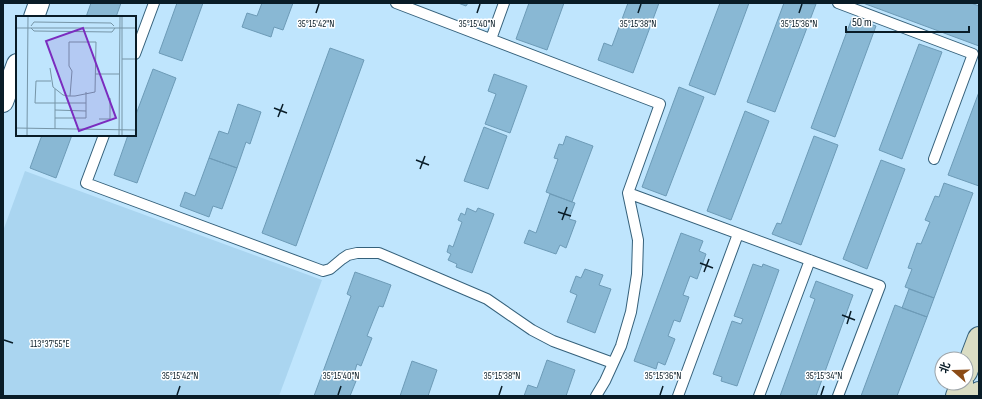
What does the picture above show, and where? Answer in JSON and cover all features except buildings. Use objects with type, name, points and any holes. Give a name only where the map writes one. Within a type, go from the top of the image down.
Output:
[{"type":"main road","points":[[974,351],[979,338]]},
{"type":"street","points":[[34,16],[39,3]]},
{"type":"street","points":[[3,102],[16,67]]},
{"type":"lane","points":[[136,51],[154,3]]},
{"type":"lane","points":[[396,3],[660,104],[628,193],[638,240],[637,274],[631,312],[621,346],[596,396]]},
{"type":"lane","points":[[491,39],[504,3]]},
{"type":"lane","points":[[838,3],[973,54],[934,159]]},
{"type":"lane","points":[[104,136],[86,183],[323,271],[330,269],[342,258],[348,255],[357,253],[379,253],[487,299],[532,330],[553,341],[613,364]]},
{"type":"lane","points":[[628,193],[880,286],[838,396]]},
{"type":"lane","points":[[678,396],[738,234]]},
{"type":"lane","points":[[759,396],[810,260]]},
{"type":"shaded area","points":[[25,171],[322,280],[279,396],[3,396],[3,231]]}]
